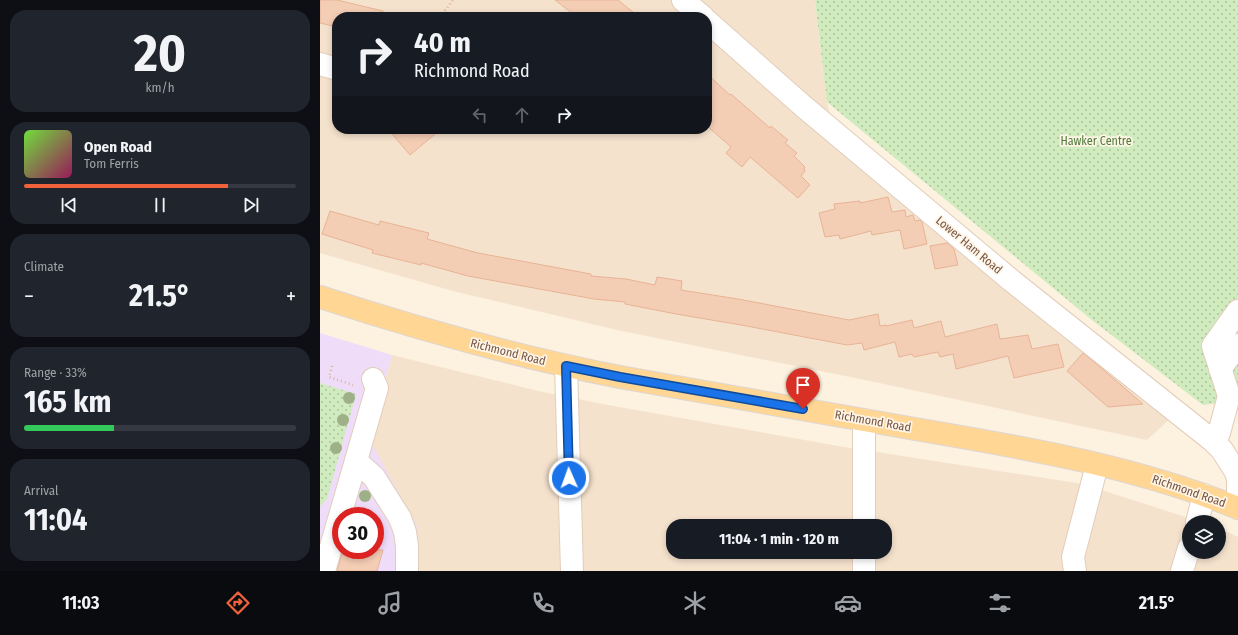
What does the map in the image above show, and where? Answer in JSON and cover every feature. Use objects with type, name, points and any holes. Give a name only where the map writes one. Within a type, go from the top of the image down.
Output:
[{"type":"main road","name":"Richmond Road","points":[[320,297],[434,333],[566,366],[620,377],[1021,447],[1159,480],[1226,503]]},
{"type":"street","points":[[683,0],[696,12]]},
{"type":"street","name":"Lower Ham Road","points":[[712,25],[803,106],[1012,281],[1213,441],[1222,450],[1236,472],[1238,480],[1226,503],[1208,515]]},
{"type":"street","points":[[320,64],[332,68]]},
{"type":"street","points":[[1213,441],[1219,433],[1229,396],[1213,346],[1238,311]]},
{"type":"street","points":[[1220,370],[1238,345]]},
{"type":"street","points":[[566,366],[572,571]]},
{"type":"street","points":[[324,571],[377,388],[373,379]]},
{"type":"street","points":[[864,420],[864,519]]},
{"type":"street","points":[[356,461],[374,477],[400,518],[405,532],[407,546],[407,571]]},
{"type":"street","points":[[1075,571],[1073,557],[1097,465]]},
{"type":"street","points":[[864,559],[864,571]]},
{"type":"street","points":[[1182,571],[1186,559]]},
{"type":"path","points":[[444,12],[453,0]]},
{"type":"shaded area","points":[[320,0],[815,0],[827,102],[837,145],[1172,417],[1147,440],[865,380],[617,330],[453,291],[320,253]]},
{"type":"shaded area","points":[[320,333],[392,355],[369,439],[418,528],[418,571],[320,571]]},
{"type":"shaded area","points":[[392,355],[538,391],[608,405],[838,446],[1083,484],[1182,516],[1182,559],[1226,559],[1226,531],[1238,537],[1238,571],[418,571],[369,439]]},
{"type":"green space","name":"Hawker Centre","points":[[815,0],[1238,0],[1238,391],[1219,403],[1203,405],[1092,320],[827,102]]},
{"type":"green space","points":[[320,383],[356,394],[327,499],[320,506]]},
{"type":"building","points":[[320,0],[337,0],[383,11],[332,12],[332,26],[320,23]]},
{"type":"building","points":[[555,0],[618,0],[633,12],[571,12]]},
{"type":"building","points":[[712,79],[770,128],[771,126],[788,140],[785,143],[797,153],[794,156],[805,167],[805,171],[801,176],[810,185],[798,198],[750,157],[742,167],[726,153],[731,147],[712,130]]},
{"type":"building","points":[[392,134],[435,134],[410,155]]},
{"type":"building","points":[[888,197],[892,212],[905,210],[906,217],[913,215],[915,221],[920,220],[922,222],[927,244],[904,249],[900,230],[872,235],[871,231],[840,239],[839,235],[825,237],[819,213],[835,209],[834,204],[860,201],[860,203]]},
{"type":"building","points":[[330,211],[379,225],[380,221],[429,233],[427,239],[478,253],[591,274],[591,276],[626,279],[655,285],[657,277],[682,281],[681,290],[849,320],[878,314],[880,326],[912,320],[914,328],[941,321],[945,337],[997,324],[1000,339],[1028,335],[1032,349],[1058,344],[1064,367],[1014,378],[1008,356],[956,369],[953,354],[940,357],[938,352],[914,357],[912,354],[899,357],[895,342],[864,350],[862,343],[847,345],[676,314],[625,304],[625,302],[594,299],[468,276],[421,263],[421,265],[372,253],[373,250],[322,234]]},
{"type":"building","points":[[947,243],[954,249],[958,265],[935,269],[930,246]]},
{"type":"building","points":[[1083,353],[1143,404],[1108,407],[1067,371]]},
{"type":"building","points":[[340,559],[380,559],[377,571],[337,571]]},
{"type":"route","points":[[569,478],[566,366],[803,409]]}]
